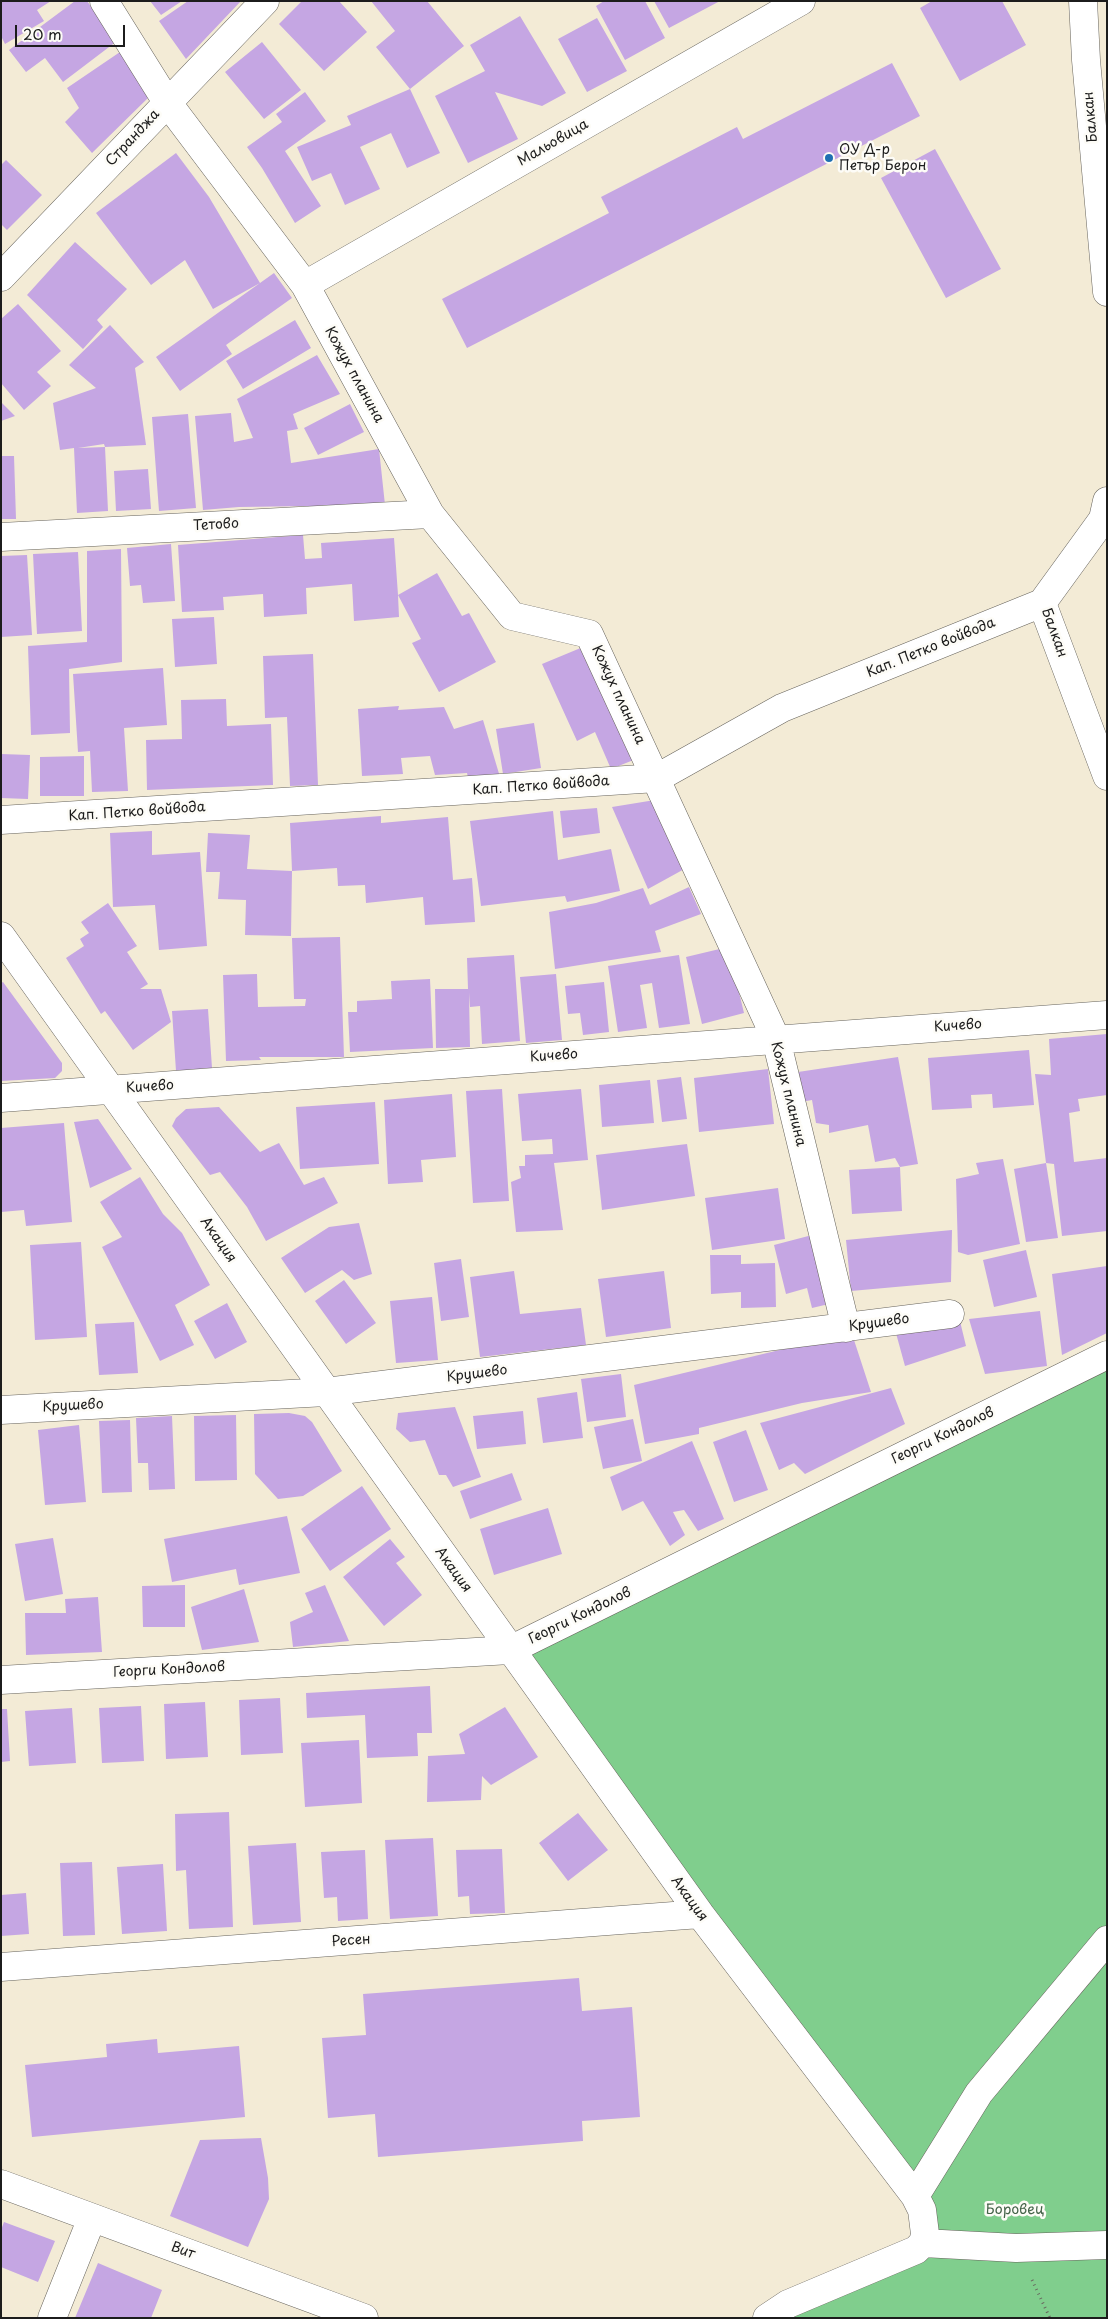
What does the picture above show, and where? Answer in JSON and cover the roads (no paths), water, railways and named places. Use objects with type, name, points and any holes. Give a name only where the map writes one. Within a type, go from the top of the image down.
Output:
[{"type":"street","name":"Кожух планина","points":[[104,1],[167,102],[305,285],[430,514],[512,616],[589,634],[776,1039],[846,1328]]},
{"type":"street","name":"Странджа","points":[[1,277],[265,1]]},
{"type":"street","name":"Мальовица","points":[[305,285],[801,1]]},
{"type":"street","name":"Балкан","points":[[1083,1],[1096,58],[1107,292]]},
{"type":"street","name":"Балкан","points":[[1107,501],[1103,519],[1042,603],[1107,776]]},
{"type":"street","name":"Тетово","points":[[1,537],[430,514]]},
{"type":"street","name":"Кап. Петко войвода","points":[[1,820],[657,778],[782,708],[1042,603]]},
{"type":"street","name":"Акация","points":[[1,936],[700,1914],[915,2196]]},
{"type":"street","name":"Кичево","points":[[1,1098],[1107,1015]]},
{"type":"street","name":"Крушево","points":[[1,1410],[326,1392],[950,1314]]},
{"type":"street","name":"Георги Кондолов","points":[[1,1680],[510,1650],[1107,1355]]},
{"type":"street","name":"Ресен","points":[[1,1967],[700,1914]]},
{"type":"street","points":[[923,2243],[925,2234],[922,2210],[915,2196],[979,2093],[1107,1940]]},
{"type":"street","name":"Вит","points":[[1,2184],[364,2318]]},
{"type":"street","points":[[52,2318],[92,2218]]},
{"type":"street","points":[[766,2318],[788,2304],[905,2256],[923,2243],[1016,2248],[1107,2245]]},
{"type":"place","name":"ОУ Д-р Петър Берон","points":[[829,158]]},
{"type":"park label","name":"Боровец","points":[[1015,2210]]}]
